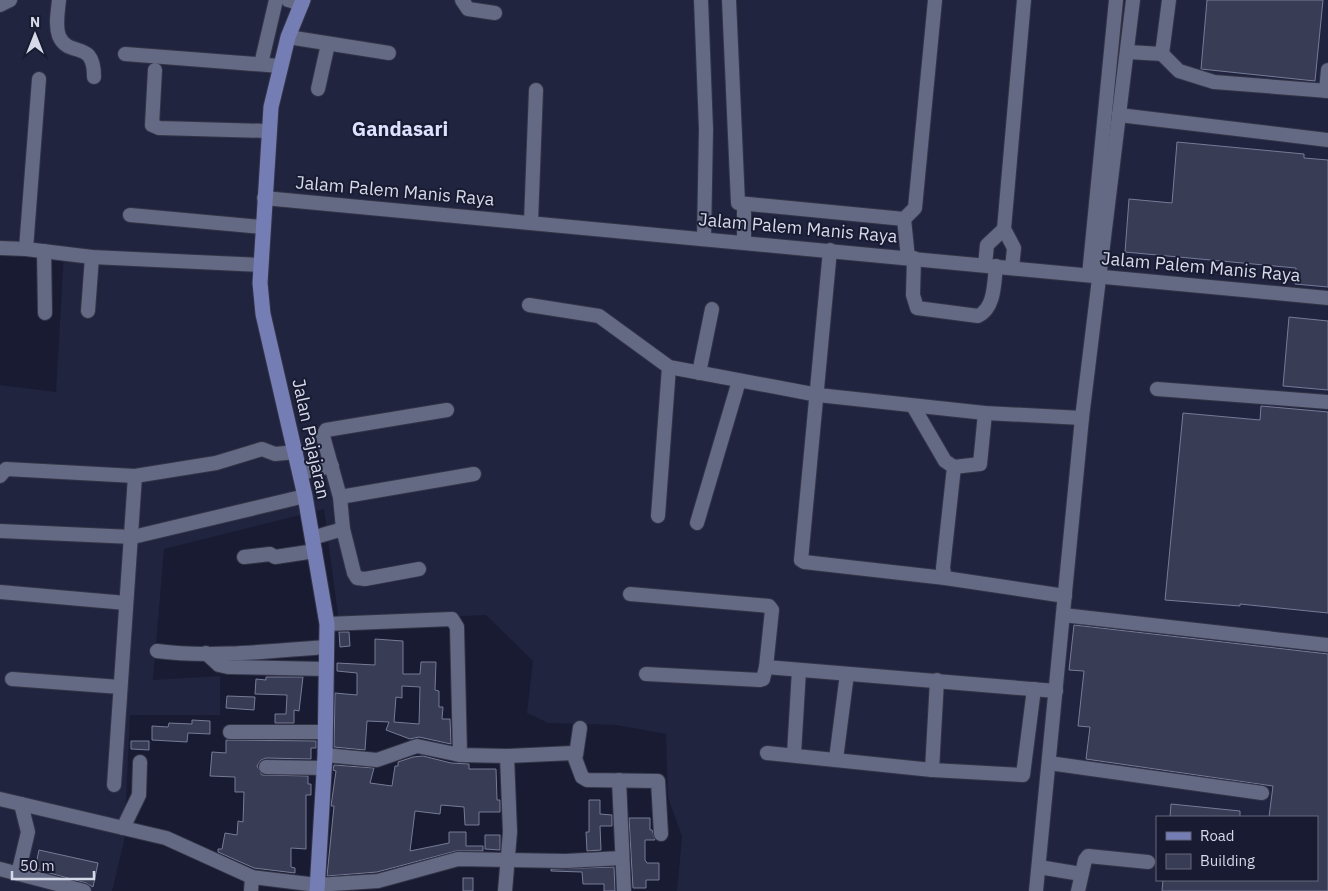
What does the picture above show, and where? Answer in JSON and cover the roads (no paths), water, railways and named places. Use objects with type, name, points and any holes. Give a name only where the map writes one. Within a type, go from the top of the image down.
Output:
[{"type":"main road","name":"Jalan Pajajaran","points":[[297,1],[280,66],[268,131],[260,265],[263,314],[301,473],[327,624],[324,762],[317,888]]},
{"type":"street","points":[[0,5],[10,0]]},
{"type":"street","points":[[59,0],[57,29],[60,38],[64,43],[91,56],[94,63],[94,77]]},
{"type":"street","points":[[261,64],[276,0]]},
{"type":"street","points":[[462,0],[468,9],[495,13]]},
{"type":"street","points":[[701,0],[706,129],[704,238]]},
{"type":"street","points":[[729,0],[738,203],[904,218],[915,208],[935,0]]},
{"type":"street","points":[[1012,268],[1014,248],[1004,229],[1024,0]]},
{"type":"street","points":[[1036,891],[1082,418],[1116,0]]},
{"type":"street","points":[[1094,276],[1128,52],[1133,0]]},
{"type":"street","points":[[1162,54],[1169,0]]},
{"type":"street","points":[[288,38],[389,53]]},
{"type":"street","points":[[318,89],[328,44]]},
{"type":"street","points":[[1128,52],[1162,54],[1178,71],[1214,82],[1327,91],[1328,70]]},
{"type":"street","points":[[126,54],[280,66]]},
{"type":"street","points":[[156,70],[152,125],[159,128],[268,131]]},
{"type":"street","points":[[26,249],[39,79]]},
{"type":"street","points":[[531,222],[536,90]]},
{"type":"street","points":[[1119,115],[1328,140]]},
{"type":"street","name":"Jalam Palem Manis Raya","points":[[264,198],[1328,298]]},
{"type":"street","points":[[744,205],[744,242]]},
{"type":"street","points":[[130,215],[262,227]]},
{"type":"street","points":[[904,218],[911,258],[913,295],[917,308],[968,315],[978,316],[988,309],[991,265],[987,245],[1004,229]]},
{"type":"street","points":[[0,248],[26,249],[92,257],[260,265]]},
{"type":"street","points":[[830,250],[818,395],[801,560],[945,578],[1065,596]]},
{"type":"street","points":[[44,251],[45,313]]},
{"type":"street","points":[[88,312],[92,257]]},
{"type":"street","points":[[530,305],[599,316],[669,367],[818,395],[985,413],[1082,418]]},
{"type":"street","points":[[699,372],[712,309]]},
{"type":"street","points":[[658,516],[669,367]]},
{"type":"street","points":[[697,523],[739,381]]},
{"type":"street","points":[[1158,389],[1328,402]]},
{"type":"street","points":[[913,406],[945,460],[954,467],[980,464],[985,413]]},
{"type":"street","points":[[419,569],[365,579],[357,578],[343,530],[340,497],[323,436],[326,430],[446,410]]},
{"type":"street","points":[[0,476],[6,470],[135,476],[216,463],[255,450],[262,449],[275,454],[296,452]]},
{"type":"street","points":[[301,473],[332,466]]},
{"type":"street","points":[[945,578],[943,568],[954,467]]},
{"type":"street","points":[[340,497],[474,474]]},
{"type":"street","points":[[114,785],[126,603],[133,537],[135,476]]},
{"type":"street","points":[[0,531],[133,537],[305,496]]},
{"type":"street","points":[[244,557],[270,554],[275,557],[313,545],[343,530]]},
{"type":"street","points":[[0,592],[126,603]]},
{"type":"street","points":[[630,594],[769,606],[772,610],[763,679],[646,674]]},
{"type":"street","points":[[1063,615],[1328,644]]},
{"type":"street","points":[[327,624],[452,619],[457,627],[460,755]]},
{"type":"street","points":[[157,651],[176,654],[326,646]]},
{"type":"street","points":[[206,652],[219,665],[228,667],[326,669]]},
{"type":"street","points":[[766,667],[1056,691]]},
{"type":"street","points":[[794,754],[799,670]]},
{"type":"street","points":[[836,759],[847,674]]},
{"type":"street","points":[[12,679],[120,687]]},
{"type":"street","points":[[932,770],[937,680]]},
{"type":"street","points":[[767,753],[794,754],[932,770],[1023,775],[1034,689]]},
{"type":"street","points":[[580,728],[576,755],[584,779],[659,782],[661,834]]},
{"type":"street","points":[[230,732],[325,732]]},
{"type":"street","points":[[266,767],[377,760],[417,746],[460,755],[508,756],[571,753],[576,755]]},
{"type":"street","points":[[505,891],[510,832],[508,756]]},
{"type":"street","points":[[124,828],[139,795],[140,762]]},
{"type":"street","points":[[1049,763],[1262,793]]},
{"type":"street","points":[[619,780],[624,891]]},
{"type":"street","points":[[0,799],[166,838],[251,884],[317,888],[378,881],[458,859],[566,861],[622,858]]},
{"type":"street","points":[[18,874],[28,832],[21,804]]},
{"type":"street","points":[[1078,891],[1085,860],[1088,856],[1148,862]]},
{"type":"street","points":[[1039,867],[1081,874]]},
{"type":"street","points":[[0,869],[84,891]]},
{"type":"district","name":"Gandasari","points":[[400,129]]}]
